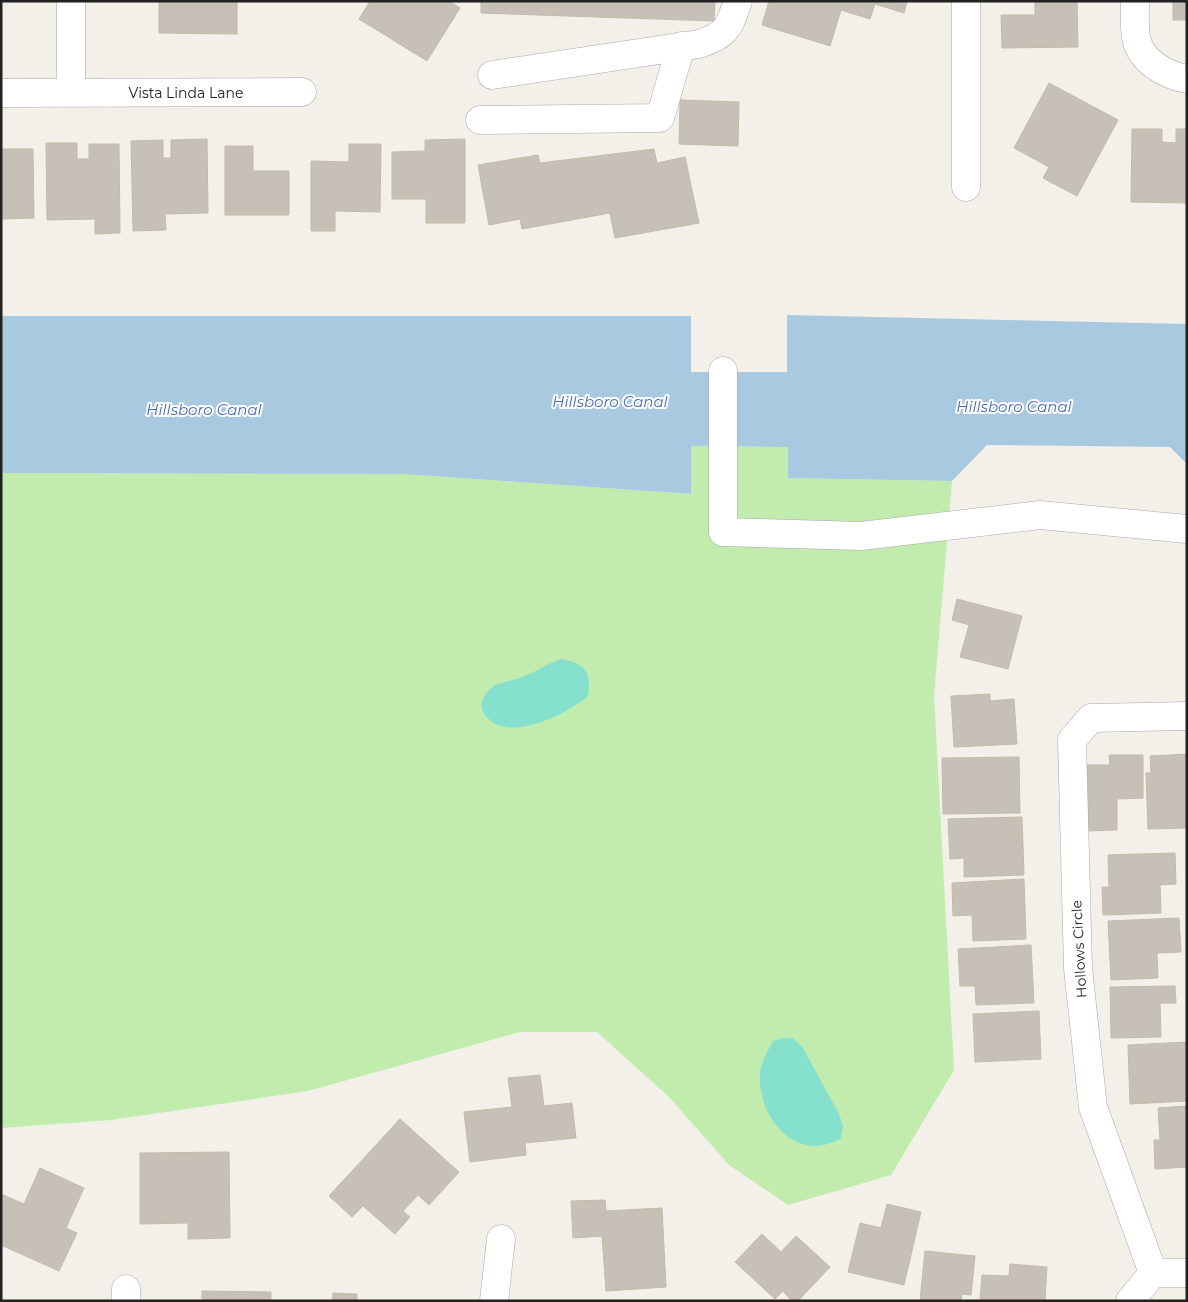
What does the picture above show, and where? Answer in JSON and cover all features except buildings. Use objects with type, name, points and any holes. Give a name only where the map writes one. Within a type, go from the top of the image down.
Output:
[{"type":"street","points":[[492,75],[699,44],[721,36],[731,21],[738,1]]},
{"type":"street","points":[[966,1],[966,187]]},
{"type":"street","points":[[1135,1],[1136,38],[1144,55],[1156,68],[1173,76],[1187,79]]},
{"type":"street","points":[[71,2],[71,93]]},
{"type":"street","points":[[480,120],[660,118],[681,46]]},
{"type":"street","name":"Vista Linda Lane","points":[[1,93],[302,92]]},
{"type":"street","points":[[722,371],[722,532],[861,536],[1040,515],[1187,529]]},
{"type":"street","name":"Hollows Circle","points":[[1153,1273],[1093,1106],[1078,968],[1072,740],[1091,718],[1187,716]]},
{"type":"street","points":[[494,1301],[501,1239]]},
{"type":"street","points":[[1130,1301],[1153,1273],[1187,1273]]},
{"type":"green space","points":[[691,446],[788,447],[789,478],[952,481],[934,696],[954,1070],[891,1175],[788,1205],[729,1165],[669,1097],[597,1032],[520,1032],[308,1091],[111,1120],[1,1128],[1,473],[403,474],[690,494]]},
{"type":"shaded area","points":[[561,659],[576,663],[585,670],[589,681],[588,696],[552,718],[522,727],[507,727],[495,724],[485,715],[482,710],[482,702],[484,696],[494,686],[523,677]]},
{"type":"shaded area","points":[[782,1038],[793,1038],[803,1048],[839,1114],[843,1126],[841,1138],[824,1145],[809,1145],[795,1141],[782,1132],[772,1120],[765,1106],[761,1090],[760,1073],[763,1061],[773,1041]]},
{"type":"water","name":"Hillsboro Canal","points":[[787,315],[1187,324],[1187,464],[1170,447],[987,445],[952,481],[788,478],[788,447],[691,446],[691,494],[403,474],[1,473],[1,316],[691,316],[691,372],[787,372]]}]
